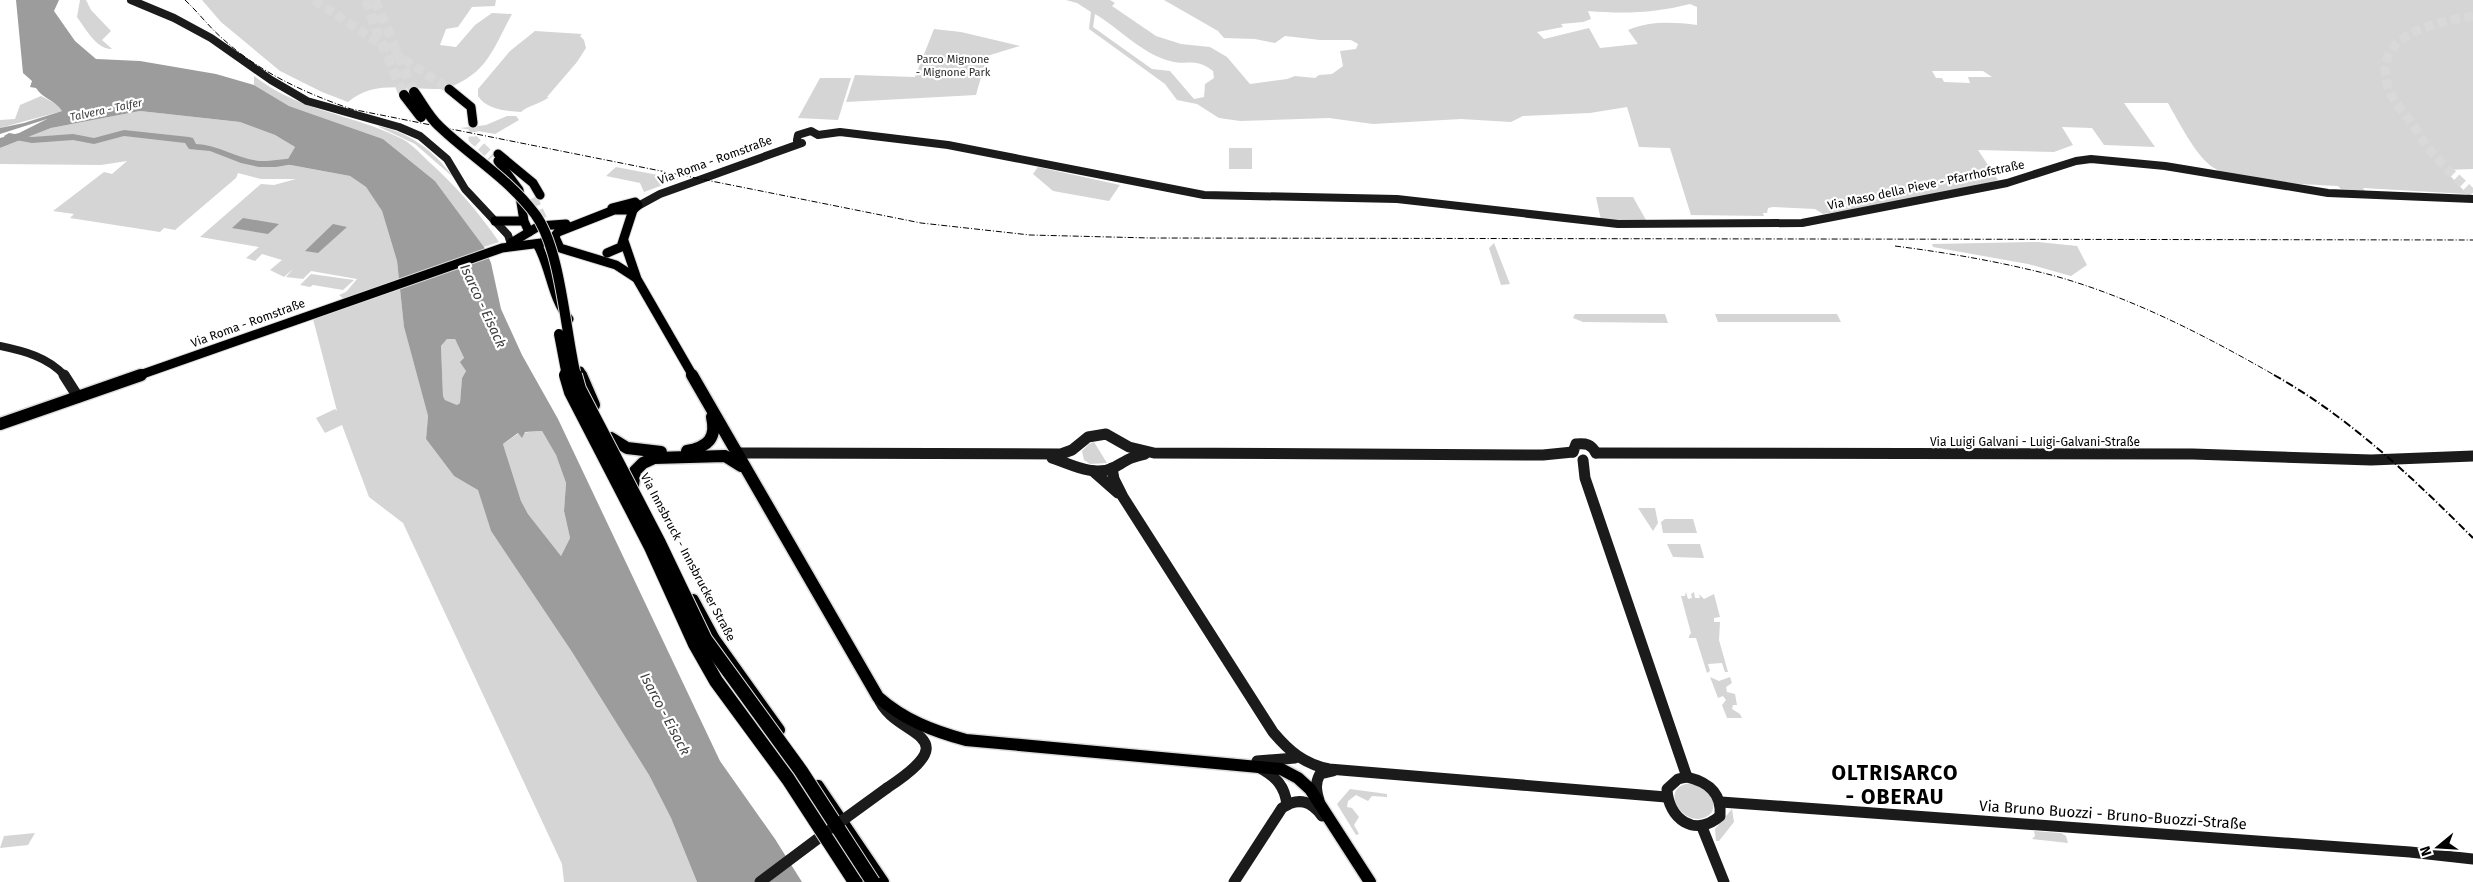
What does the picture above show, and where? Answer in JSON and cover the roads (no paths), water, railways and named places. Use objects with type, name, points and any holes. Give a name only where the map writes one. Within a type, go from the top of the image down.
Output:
[{"type":"highway","points":[[855,882],[798,793],[716,681],[695,644],[651,547],[571,392],[561,354],[547,261],[531,219],[504,188],[431,128],[409,94],[437,125],[507,182],[536,215],[554,255],[569,348],[579,389],[659,543],[705,638],[801,771],[873,882]]},
{"type":"main road","points":[[131,0],[174,18],[211,38],[271,80],[307,101],[416,134],[447,158],[465,188],[495,221],[507,243]]},
{"type":"main road","points":[[450,89],[465,99],[472,107],[473,123]]},
{"type":"main road","name":"Via Maso della Pieve - Pfarrhofstraße","points":[[818,134],[840,132],[948,145],[1204,195],[1332,196],[1397,199],[1618,224],[1721,226],[1802,223],[2007,183],[2076,161],[2099,159],[2166,166],[2328,193],[2473,199]]},
{"type":"main road","name":"Via Roma - Romstraße","points":[[507,243],[535,244],[556,232],[800,142],[814,142],[818,134]]},
{"type":"main road","points":[[537,196],[496,157],[520,192],[522,221],[528,233],[527,239],[535,244],[547,269],[556,302],[569,319]]},
{"type":"main road","points":[[629,206],[624,241],[637,279],[878,697],[882,708],[920,735],[925,741],[926,754],[917,766],[831,832],[760,882]]},
{"type":"main road","points":[[495,221],[522,221]]},
{"type":"main road","name":"Via Roma - Romstraße","points":[[0,424],[76,393],[332,308],[507,243],[542,225],[556,232]]},
{"type":"main road","points":[[556,232],[556,244],[560,248],[608,260],[622,267],[637,279]]},
{"type":"main road","points":[[547,269],[550,261],[556,257],[576,251],[615,252],[624,241]]},
{"type":"main road","points":[[607,253],[632,266]]},
{"type":"main road","name":"Via Innsbruck - Innsbrucker Straße","points":[[560,267],[580,370],[633,485],[714,639],[883,882]]},
{"type":"main road","points":[[0,346],[27,352],[51,362],[60,368],[76,393]]},
{"type":"main road","points":[[611,438],[627,448],[648,452],[696,449],[708,443],[715,430],[710,408]]},
{"type":"main road","points":[[737,453],[1064,454],[1076,447],[1082,440],[1095,435],[1113,437],[1136,450],[1154,453],[1543,456],[1573,452],[1584,460],[1589,460],[1596,453],[1593,447],[1585,443],[1576,444],[1573,452]]},
{"type":"main road","points":[[1121,443],[1124,452],[1122,460]]},
{"type":"main road","points":[[1076,447],[1074,455],[1079,465]]},
{"type":"main road","points":[[1093,471],[1112,468],[1122,460],[1154,453]]},
{"type":"main road","name":"Via Luigi Galvani - Luigi-Galvani-Straße","points":[[1596,453],[2193,454],[2371,460],[2473,456]]},
{"type":"main road","points":[[751,476],[751,464],[762,454]]},
{"type":"main road","points":[[1042,455],[1079,465],[1093,471],[1123,497]]},
{"type":"main road","points":[[633,485],[632,477],[639,467],[650,459],[662,456],[725,456],[736,462],[751,476]]},
{"type":"main road","points":[[1584,460],[1586,481],[1687,777]]},
{"type":"main road","points":[[1112,468],[1114,479],[1123,497],[1280,742],[1295,758],[1318,767],[1341,770],[1666,797]]},
{"type":"main road","points":[[878,697],[904,719],[922,728],[966,740],[1281,769],[1292,774],[1310,789],[1370,882]]},
{"type":"main road","points":[[1277,760],[1282,750],[1280,742]]},
{"type":"main road","points":[[789,745],[791,764],[804,791],[858,873],[877,882]]},
{"type":"main road","points":[[1234,765],[1244,760],[1267,762],[1295,758]]},
{"type":"main road","points":[[1258,767],[1284,787],[1287,805]]},
{"type":"main road","points":[[1319,801],[1316,784],[1320,774],[1341,770]]},
{"type":"main road","points":[[1687,777],[1698,779],[1708,784],[1716,792],[1721,802],[1720,816],[1716,822],[1702,827],[1692,826],[1674,815],[1666,797],[1672,783],[1687,777]]},
{"type":"main road","points":[[1234,882],[1287,805],[1298,800],[1315,807],[1336,836],[1344,840]]},
{"type":"main road","name":"Via Bruno Buozzi - Bruno-Buozzi-Straße","points":[[1721,802],[2410,852],[2473,859]]},
{"type":"main road","points":[[1702,827],[1724,882]]},
{"type":"water","points":[[16,0],[59,0],[54,11],[75,41],[96,59],[140,61],[216,74],[254,85],[289,106],[383,139],[435,181],[484,247],[491,263],[501,309],[522,355],[558,419],[720,761],[775,839],[802,882],[697,882],[671,818],[649,775],[572,652],[491,531],[478,490],[454,476],[426,439],[428,416],[404,327],[397,261],[382,211],[366,187],[350,176],[285,164],[295,147],[275,135],[240,122],[140,111],[51,128],[0,148],[0,138],[19,133],[47,119],[0,134],[0,128],[24,123],[62,111],[36,88],[30,87],[32,81],[23,73]],"holes":[[[447,339],[455,339],[464,358],[460,362],[466,371],[462,378],[460,403],[457,405],[445,400],[443,396],[441,346]],[[542,431],[556,455],[566,483],[564,511],[570,538],[561,556],[528,514],[521,501],[503,444],[518,433],[522,438],[525,432]]]},
{"type":"water","points":[[243,218],[279,224],[268,234],[232,228]]},
{"type":"water","points":[[333,224],[347,227],[318,253],[305,251]]},
{"type":"waterway","points":[[9,136],[32,140],[73,137],[94,141],[124,133],[189,140],[193,147],[218,150],[245,161],[259,164],[300,160]]},
{"type":"tunnel","points":[[314,0],[449,89]]},
{"type":"tunnel","points":[[366,0],[377,33],[404,95]]},
{"type":"tunnel","points":[[375,0],[414,92]]},
{"type":"tunnel","points":[[2473,16],[2441,23],[2410,34],[2397,43],[2389,55],[2385,69],[2390,92],[2425,144],[2473,194]]},
{"type":"tunnel","points":[[473,123],[473,139],[492,157]]},
{"type":"tunnel","points":[[533,198],[548,230]]},
{"type":"railway","points":[[185,0],[218,34],[252,62],[300,89],[351,109],[921,223],[1030,235],[1150,238],[2473,240]]},
{"type":"railway","points":[[1895,246],[1995,262],[2084,285],[2113,295],[2168,319],[2276,376]]},
{"type":"railway","points":[[2274,375],[2328,410],[2379,449],[2473,538]]},
{"type":"district","name":"OLTRISARCO - OBERAU","points":[[1895,785]]},
{"type":"park label","name":"Parco Mignone - Mignone Park","points":[[953,65]]},
{"type":"water label","name":"Talvera - Talfer","points":[[106,110]]},
{"type":"water label","name":"Isarco - Eisack","points":[[483,306]]},
{"type":"water label","name":"Isarco - Eisack","points":[[665,714]]}]
